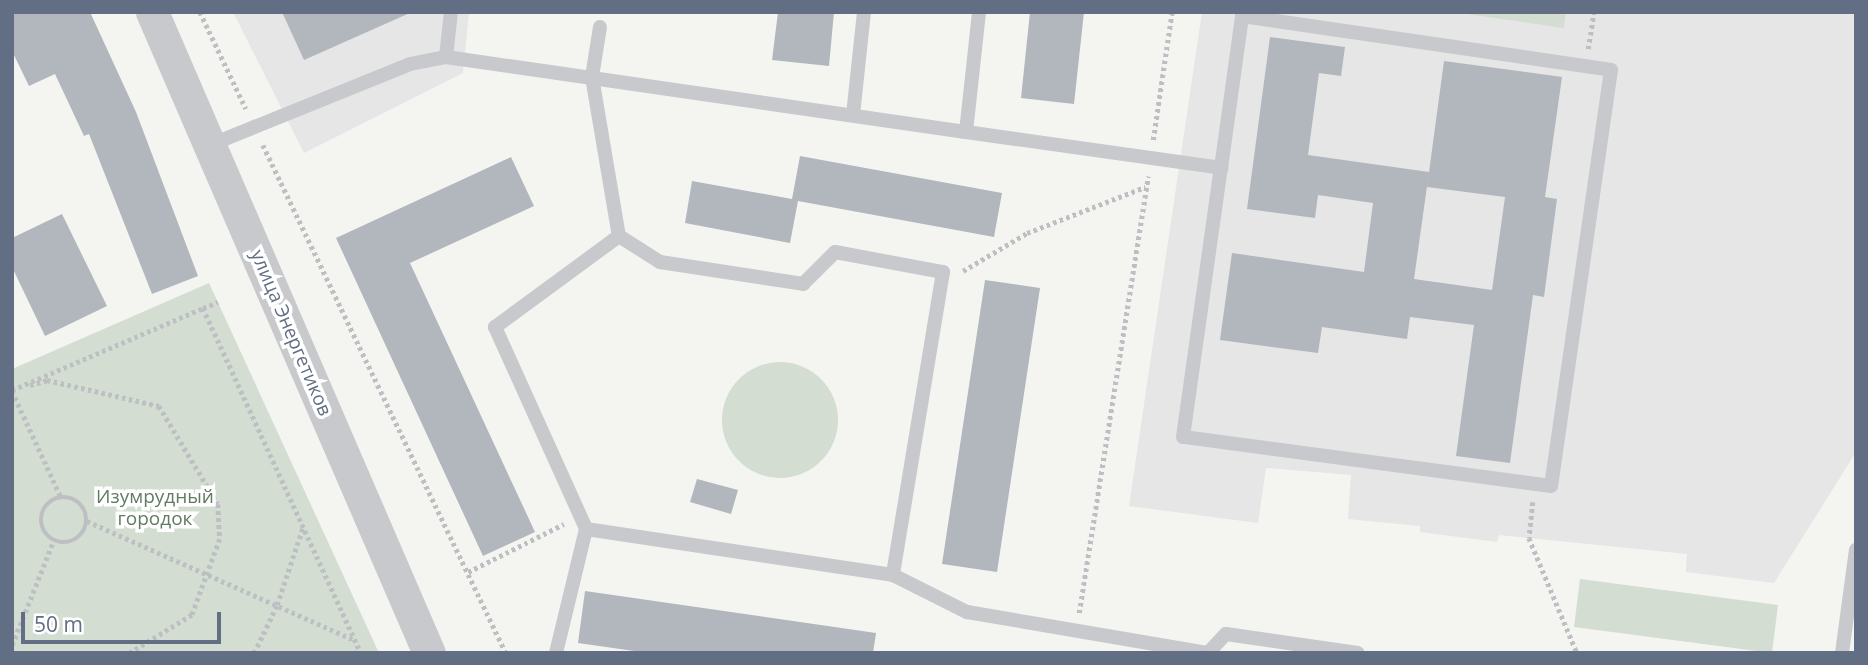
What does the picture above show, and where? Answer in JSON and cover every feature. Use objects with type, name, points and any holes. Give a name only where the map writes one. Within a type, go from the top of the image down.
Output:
[{"type":"street","name":"улица Энергетиков","points":[[152,12],[429,653]]},
{"type":"lane","points":[[446,57],[451,12]]},
{"type":"lane","points":[[853,115],[864,12]]},
{"type":"lane","points":[[966,132],[979,12]]},
{"type":"lane","points":[[1242,16],[1611,70],[1551,486],[1183,437],[1222,168],[1242,16]]},
{"type":"lane","points":[[600,27],[592,77],[619,236],[660,262],[803,284],[835,252],[943,272],[893,575]]},
{"type":"lane","points":[[210,145],[410,64],[446,57],[1222,168]]},
{"type":"lane","points":[[556,653],[583,523],[495,327],[619,236]]},
{"type":"lane","points":[[583,523],[893,575],[967,612],[1207,653],[1226,634],[1358,653]]},
{"type":"lane","points":[[1842,653],[1856,550]]},
{"type":"path","points":[[200,12],[506,653]]},
{"type":"path","points":[[1076,631],[1172,12]]},
{"type":"path","points":[[1586,66],[1594,12]]},
{"type":"path","points":[[941,283],[1027,233],[1146,187]]},
{"type":"path","points":[[130,653],[192,615],[220,539],[218,503],[159,406],[47,380],[12,390],[218,302]]},
{"type":"path","points":[[203,308],[361,653]]},
{"type":"path","points":[[12,391],[61,497]]},
{"type":"path","points":[[1535,485],[1529,538],[1577,653]]},
{"type":"path","points":[[61,497],[78,501],[87,521],[83,534],[68,543],[54,542],[41,524],[42,511],[61,497]]},
{"type":"path","points":[[87,521],[355,640]]},
{"type":"path","points":[[468,572],[583,523]]},
{"type":"path","points":[[254,653],[277,605],[303,527]]},
{"type":"path","points":[[12,645],[54,542]]},
{"type":"shaded area","points":[[233,12],[469,12],[463,73],[304,153]]},
{"type":"shaded area","points":[[1202,12],[1856,12],[1856,452],[1774,583],[1686,572],[1687,554],[1499,535],[1497,542],[1420,532],[1420,526],[1348,519],[1351,475],[1266,468],[1258,523],[1129,506]]},
{"type":"green space","points":[[1453,12],[1566,12],[1564,28]]},
{"type":"green space","name":"Изумрудный городок","points":[[209,283],[379,653],[12,653],[12,369]]},
{"type":"green space","points":[[780,362],[802,366],[821,379],[834,398],[838,420],[834,442],[821,461],[802,474],[780,478],[758,474],[739,461],[726,442],[722,420],[726,398],[739,379],[758,366]]},
{"type":"green space","points":[[1580,579],[1778,605],[1772,653],[1574,627]]},
{"type":"building","points":[[12,12],[90,12],[136,112],[198,276],[152,294],[89,134],[84,136],[55,74],[29,86],[12,51]]},
{"type":"building","points":[[282,12],[412,12],[304,60]]},
{"type":"building","points":[[778,12],[834,12],[829,66],[772,60]]},
{"type":"building","points":[[1030,12],[1084,12],[1074,104],[1021,98]]},
{"type":"building","points":[[1270,37],[1345,47],[1341,76],[1319,73],[1308,155],[1429,172],[1414,279],[1492,290],[1505,197],[1427,187],[1444,61],[1562,77],[1545,197],[1557,199],[1544,297],[1533,295],[1510,463],[1456,456],[1474,325],[1410,317],[1407,339],[1322,327],[1318,353],[1220,340],[1232,253],[1364,272],[1373,203],[1318,195],[1315,218],[1247,209]]},
{"type":"building","points":[[800,156],[1002,193],[994,237],[798,201],[790,243],[685,223],[692,181],[792,199]]},
{"type":"building","points":[[511,157],[534,206],[410,263],[535,532],[483,556],[336,238]]},
{"type":"building","points":[[62,214],[107,306],[45,336],[12,267],[12,238]]},
{"type":"building","points":[[985,280],[1040,288],[997,572],[942,564]]},
{"type":"building","points":[[697,479],[738,490],[731,514],[690,502]]},
{"type":"building","points":[[585,591],[876,633],[873,653],[648,653],[578,643]]}]
